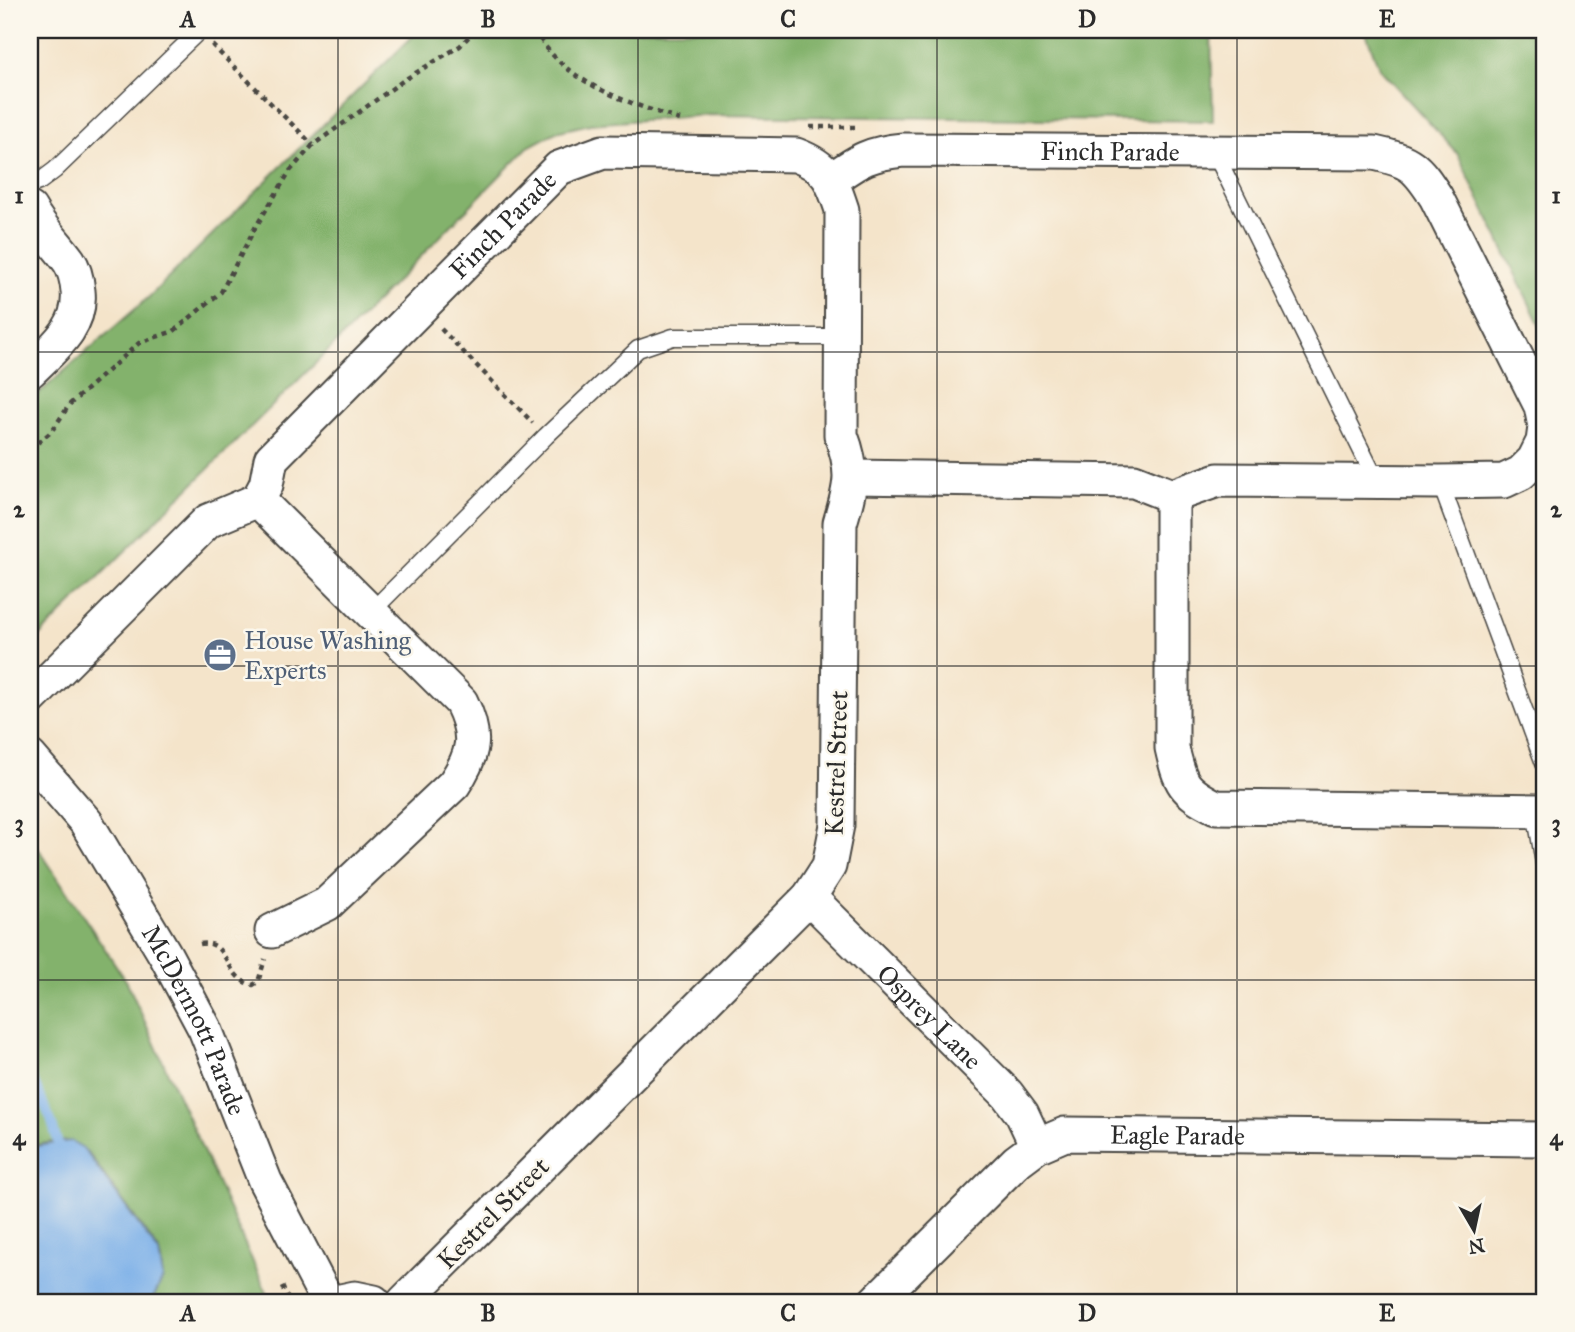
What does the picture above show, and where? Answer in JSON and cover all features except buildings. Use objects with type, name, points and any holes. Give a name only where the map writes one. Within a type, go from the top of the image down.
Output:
[{"type":"street","name":"Finch Parade","points":[[258,500],[266,485],[271,459],[541,184],[559,168],[603,152],[796,155],[815,162],[832,179],[855,162],[877,153],[903,150],[1374,153],[1400,159],[1419,171],[1436,197],[1541,406],[1545,427],[1543,442],[1534,460],[1521,473],[1504,481],[1217,480],[1172,496]]},
{"type":"street","name":"Kestrel Street","points":[[404,1302],[808,898],[829,866],[838,825],[840,523],[851,477],[849,455],[841,435],[842,210],[832,179]]},
{"type":"street","points":[[30,209],[37,223],[70,262],[76,278],[79,302],[76,320],[61,341],[30,371]]},
{"type":"street","points":[[851,477],[1134,481],[1172,496],[1172,748],[1178,777],[1193,796],[1216,807],[1540,811]]},
{"type":"street","points":[[30,699],[208,521],[258,500],[461,702],[471,720],[473,742],[468,763],[454,784],[327,904],[272,932]]},
{"type":"street","name":"McDermott Parade","points":[[30,757],[86,822],[166,956],[205,1029],[265,1181],[328,1302]]},
{"type":"street","name":"Osprey Lane","points":[[808,898],[1007,1094],[1022,1114],[1037,1146]]},
{"type":"street","name":"Eagle Parade","points":[[875,1302],[1017,1161],[1037,1146],[1065,1134],[1545,1139]]},
{"type":"street","points":[[336,1302],[355,1298],[374,1302]]},
{"type":"lane","points":[[30,185],[55,170],[199,30]]},
{"type":"lane","points":[[1215,153],[1377,482]]},
{"type":"lane","points":[[370,613],[546,436],[638,349],[673,337],[841,337]]},
{"type":"lane","points":[[1440,482],[1545,766]]},
{"type":"lane","points":[[1540,811],[1545,869]]},
{"type":"path","points":[[199,30],[313,145]]},
{"type":"path","points":[[30,449],[51,432],[70,404],[139,343],[174,331],[221,292],[290,172],[313,145],[404,80],[460,46],[475,30]]},
{"type":"path","points":[[420,307],[546,436]]},
{"type":"path","points":[[201,944],[209,942],[218,945],[232,972],[247,984],[253,985],[258,982],[262,971],[272,932]]},
{"type":"path","points":[[278,1276],[289,1302]]},
{"type":"green space","points":[[419,30],[1211,30],[1213,121],[709,115],[590,124],[556,132],[528,147],[336,343],[30,645],[30,401],[149,297]]},
{"type":"green space","points":[[1365,30],[1545,30],[1545,336],[1457,153],[1379,68]]},
{"type":"green space","points":[[30,836],[127,982],[271,1302],[151,1302],[163,1278],[160,1252],[92,1158],[71,1142],[56,1141],[30,1146]]},
{"type":"water","points":[[71,1141],[83,1148],[159,1253],[163,1278],[151,1302],[30,1302],[30,1147]]},
{"type":"waterway","points":[[30,1073],[51,1120],[61,1153]]},
{"type":"place","name":"House Washing Experts","points":[[220,655]]}]
